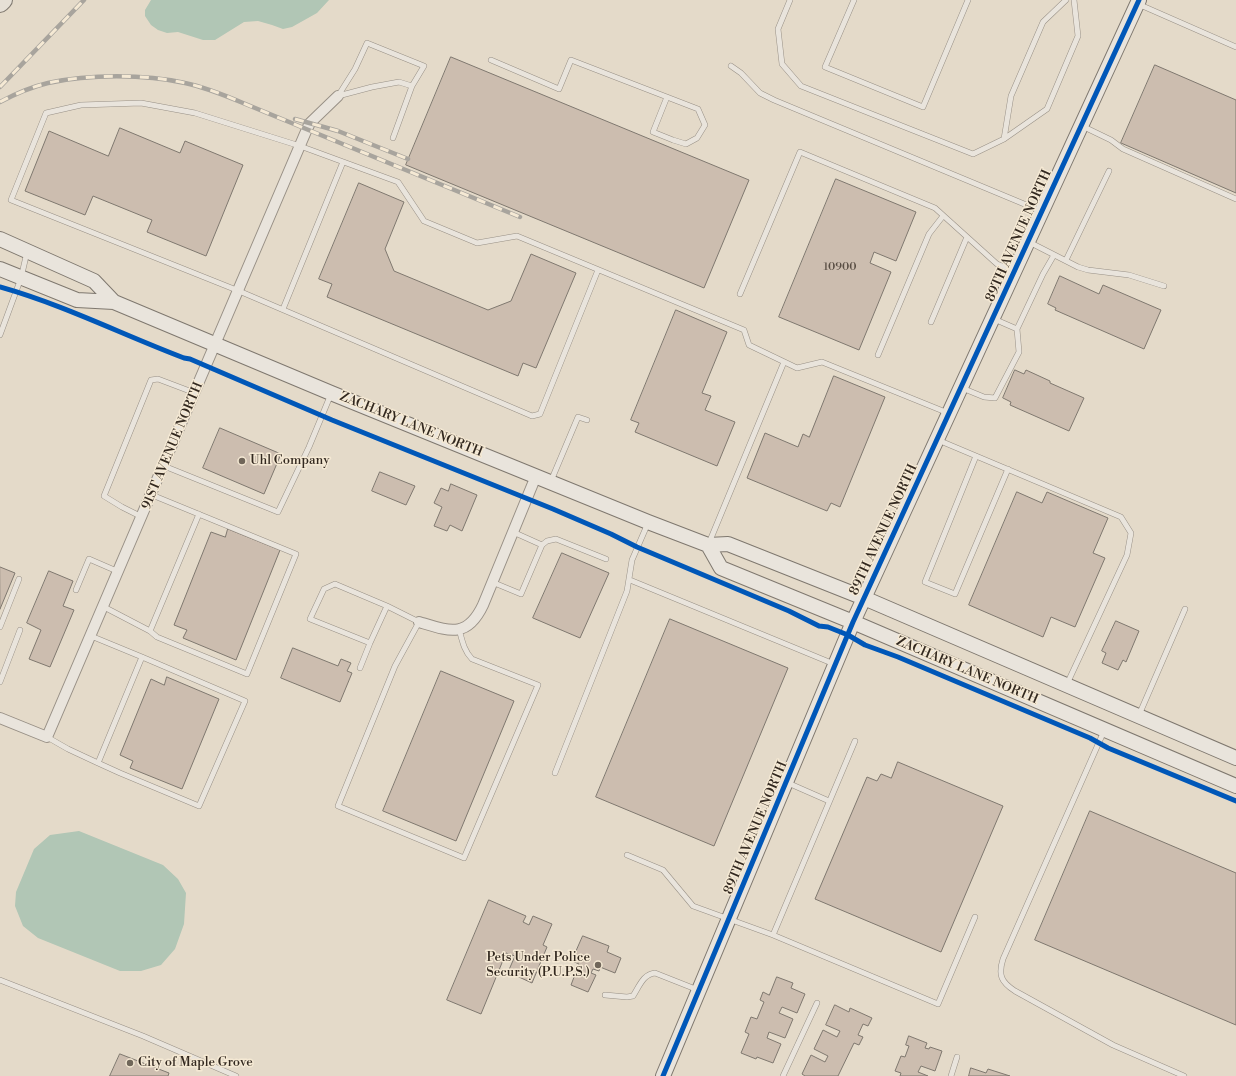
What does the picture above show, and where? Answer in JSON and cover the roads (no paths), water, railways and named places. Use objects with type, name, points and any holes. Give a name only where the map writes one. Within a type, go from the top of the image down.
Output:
[{"type":"highway","points":[[0,3],[3,0]]},
{"type":"main road","name":"89TH AVENUE NORTH","points":[[663,1076],[853,622],[1138,2]]},
{"type":"main road","name":"ZACHARY LANE NORTH","points":[[0,239],[94,281],[114,302]]},
{"type":"main road","name":"ZACHARY LANE NORTH","points":[[0,269],[77,300],[114,302],[331,393],[648,522],[708,545],[728,544],[864,598],[1235,756]]},
{"type":"main road","name":"ZACHARY LANE NORTH","points":[[708,545],[721,568],[853,622],[1236,786]]},
{"type":"street","name":"91ST AVENUE NORTH","points":[[48,737],[310,123],[338,96]]},
{"type":"street","points":[[418,622],[453,630],[471,624],[476,618],[483,605],[536,476]]},
{"type":"street","points":[[0,718],[48,737]]},
{"type":"lane","points":[[790,0],[778,29],[782,64],[801,86],[973,154],[1004,139],[1046,109],[1078,36],[1074,0]]},
{"type":"lane","points":[[854,0],[825,67],[923,107],[968,0]]},
{"type":"lane","points":[[1004,139],[1011,96],[1043,22],[1066,0]]},
{"type":"lane","points":[[1138,2],[1236,47]]},
{"type":"lane","points":[[338,96],[355,69],[367,43],[424,66],[412,86],[393,138]]},
{"type":"lane","points":[[491,60],[559,88],[571,60],[668,97],[698,109],[705,125],[697,138],[686,144],[653,132],[668,97]]},
{"type":"lane","points":[[731,66],[741,73],[760,93],[774,100],[1042,212]]},
{"type":"lane","points":[[338,96],[400,82],[412,86]]},
{"type":"lane","points":[[598,270],[540,414],[532,416],[239,290],[11,200],[46,113],[82,105],[141,103],[195,113],[300,146],[398,182],[424,221],[477,243],[518,236],[744,330],[749,345],[797,368],[822,362],[949,414]]},
{"type":"lane","points":[[1081,126],[1111,140],[1123,149],[1236,198]]},
{"type":"lane","points":[[740,294],[800,152],[935,208],[997,264],[1015,271]]},
{"type":"lane","points":[[283,309],[343,162]]},
{"type":"lane","points":[[1066,260],[1109,171]]},
{"type":"lane","points":[[878,355],[929,234],[944,216]]},
{"type":"lane","points":[[931,322],[967,237]]},
{"type":"lane","points":[[1028,242],[1078,267],[1088,270],[1129,275],[1164,286]]},
{"type":"lane","points":[[0,335],[2,324],[21,278],[27,251]]},
{"type":"lane","points":[[961,388],[984,397],[995,398],[1018,352],[1017,329],[1054,254]]},
{"type":"lane","points":[[993,319],[1017,329]]},
{"type":"lane","points":[[708,545],[784,362]]},
{"type":"lane","points":[[142,517],[104,496],[151,380],[158,379],[195,393]]},
{"type":"lane","points":[[164,466],[278,512],[309,446],[331,393]]},
{"type":"lane","points":[[550,482],[578,416],[587,420]]},
{"type":"lane","points":[[937,439],[1121,517],[1131,533],[1127,555],[1066,685]]},
{"type":"lane","points":[[976,456],[924,582],[955,594],[1008,469]]},
{"type":"lane","points":[[104,607],[150,631],[158,637],[247,674],[296,554],[152,495]]},
{"type":"lane","points":[[150,631],[199,514]]},
{"type":"lane","points":[[554,773],[627,592],[632,560],[648,522]]},
{"type":"lane","points":[[513,532],[542,545]]},
{"type":"lane","points":[[492,582],[521,594],[542,545],[547,541],[556,539],[606,559]]},
{"type":"lane","points":[[76,590],[89,559],[119,572]]},
{"type":"lane","points":[[0,626],[19,580]]},
{"type":"lane","points":[[630,580],[835,665]]},
{"type":"lane","points":[[370,643],[310,619],[324,588],[335,584],[387,606],[418,622],[395,666],[338,806],[464,858],[538,686],[472,659],[464,648],[459,629]]},
{"type":"lane","points":[[360,668],[387,606]]},
{"type":"lane","points":[[1139,716],[1185,609]]},
{"type":"lane","points":[[0,682],[20,630]]},
{"type":"lane","points":[[48,737],[68,749],[98,763],[199,806],[245,701],[91,636]]},
{"type":"lane","points":[[98,763],[142,658]]},
{"type":"lane","points":[[1104,730],[1003,958],[1000,967],[1000,975],[1007,986],[1036,1003],[1113,1045],[1184,1076]]},
{"type":"lane","points":[[773,935],[855,741]]},
{"type":"lane","points":[[787,782],[829,801]]},
{"type":"lane","points":[[627,855],[664,870],[693,906],[730,918],[773,935],[938,1004],[975,917]]},
{"type":"lane","points":[[605,995],[627,997],[633,996],[644,979],[649,974],[655,973],[699,991]]},
{"type":"lane","points":[[0,980],[143,1036],[236,1076]]},
{"type":"lane","points":[[783,1076],[817,1003]]},
{"type":"lane","points":[[951,1076],[957,1056]]},
{"type":"railway","points":[[0,87],[84,0]]},
{"type":"railway","points":[[0,102],[23,91],[48,83],[81,78],[117,76],[152,78],[185,83],[229,97],[520,217]]},
{"type":"railway","points":[[295,119],[338,131],[408,159]]},
{"type":"place","name":"Uhl Company","points":[[242,461]]},
{"type":"place","name":"Pets Under Police Security (P.U.P.S.)","points":[[598,965]]},
{"type":"place","name":"City of Maple Grove","points":[[130,1063]]}]
